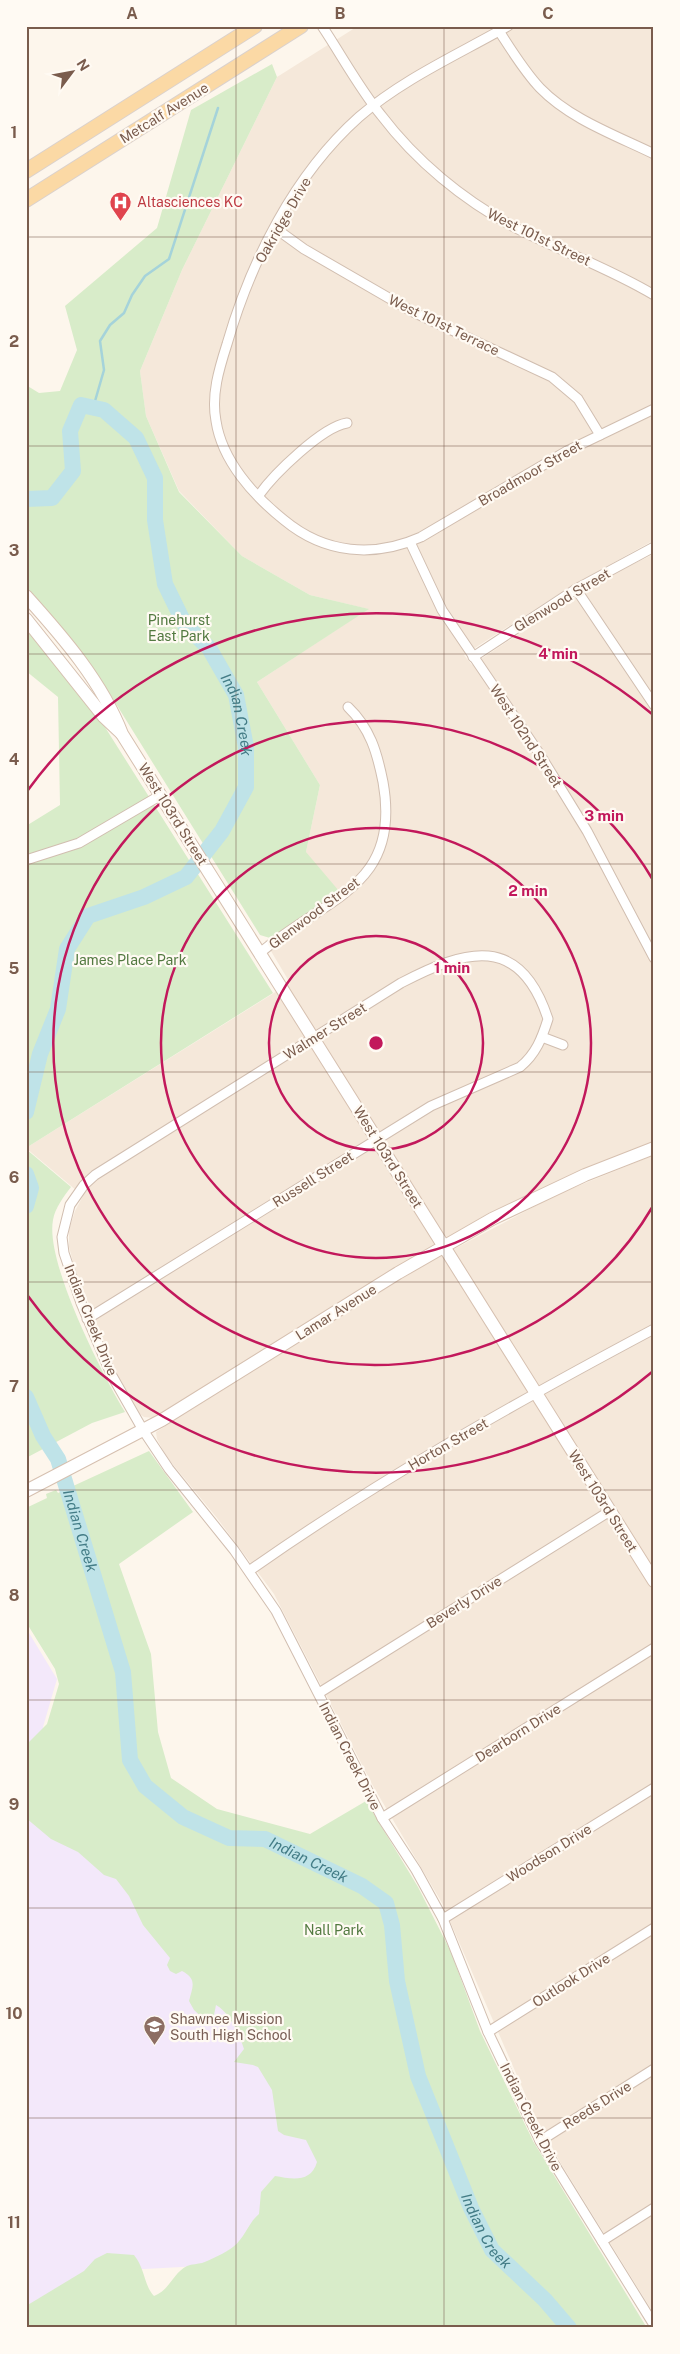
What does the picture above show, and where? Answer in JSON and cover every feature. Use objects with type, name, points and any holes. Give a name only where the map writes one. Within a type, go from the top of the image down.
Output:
[{"type":"main road","name":"Metcalf Avenue","points":[[26,171],[255,26]]},
{"type":"main road","name":"Metcalf Avenue","points":[[26,200],[301,26]]},
{"type":"main road","name":"West 103rd Street","points":[[26,596],[82,664],[113,711],[122,734],[654,1581]]},
{"type":"main road","name":"West 103rd Street","points":[[26,619],[104,717],[122,734]]},
{"type":"main road","name":"Lamar Avenue","points":[[26,1491],[143,1430],[444,1246],[536,1197],[654,1148]]},
{"type":"street","name":"West 101st Street","points":[[322,26],[374,106],[400,138],[428,167],[488,212],[523,231],[611,272],[654,296]]},
{"type":"street","name":"Oakridge Drive","points":[[410,542],[395,547],[362,551],[330,546],[292,526],[259,496],[236,469],[225,451],[216,423],[214,403],[221,364],[237,312],[275,228],[304,180],[324,154],[341,135],[374,106],[402,85],[504,29]]},
{"type":"street","points":[[504,29],[528,75],[557,103],[573,114],[654,154]]},
{"type":"street","name":"West 101st Terrace","points":[[275,228],[304,249],[413,312],[552,377],[578,399],[600,435]]},
{"type":"street","name":"Broadmoor Street","points":[[410,542],[519,478],[600,435],[654,410]]},
{"type":"street","points":[[259,496],[320,435],[337,424],[348,423]]},
{"type":"street","name":"West 102nd Street","points":[[410,542],[442,610],[539,753],[587,831],[654,958]]},
{"type":"street","name":"Glenwood Street","points":[[473,657],[576,589],[654,547]]},
{"type":"street","points":[[576,589],[654,705]]},
{"type":"street","name":"Glenwood Street","points":[[260,953],[342,895],[365,874],[380,850],[386,826],[385,794],[380,771],[370,733],[348,707]]},
{"type":"street","points":[[26,860],[79,843],[161,795]]},
{"type":"street","name":"Walmer Street","points":[[79,1192],[95,1175],[416,976],[468,956],[488,955],[508,962],[521,971],[531,982],[548,1019],[542,1037]]},
{"type":"street","points":[[542,1037],[563,1045]]},
{"type":"street","name":"Russell Street","points":[[87,1319],[431,1106],[460,1091],[513,1071],[532,1058],[542,1037]]},
{"type":"street","name":"Indian Creek Drive","points":[[79,1192],[65,1218],[62,1237],[64,1253],[87,1319],[112,1374],[143,1430],[169,1469],[249,1571],[276,1611],[382,1818],[416,1870],[443,1919],[488,2032],[540,2142],[654,2325]]},
{"type":"street","name":"Horton Street","points":[[249,1571],[349,1502],[420,1459],[654,1329]]},
{"type":"street","name":"Beverly Drive","points":[[318,1693],[610,1511]]},
{"type":"street","name":"Dearborn Drive","points":[[382,1818],[654,1648]]},
{"type":"street","name":"Woodson Drive","points":[[443,1919],[654,1788]]},
{"type":"street","name":"Outlook Drive","points":[[488,2032],[654,1928]]},
{"type":"street","name":"Reeds Drive","points":[[540,2142],[654,2070]]},
{"type":"street","points":[[602,2241],[654,2208]]},
{"type":"shaded area","points":[[358,26],[654,26],[654,540],[568,588],[464,655],[472,665],[567,602],[613,574],[654,554],[654,1142],[585,1169],[487,1214],[153,1418],[144,1417],[138,1413],[116,1372],[75,1269],[69,1247],[69,1230],[75,1211],[83,1196],[26,1148],[290,983],[265,941],[321,905],[306,852],[320,785],[257,682],[368,609],[310,595],[242,556],[179,491],[146,416],[140,371],[182,270],[277,77]]},
{"type":"shaded area","points":[[654,1155],[654,2314],[560,2162],[532,2110],[442,1903],[373,1786],[274,1594],[217,1518],[166,1456],[157,1439],[156,1432],[424,1265],[556,1195]]},
{"type":"shaded area","name":"Shawnee Mission South High School","points":[[26,1628],[57,1679],[43,1727],[44,1771],[340,2147],[255,2237],[201,2266],[106,2271],[26,2324]]},
{"type":"green space","name":"Pinehurst East Park","points":[[272,64],[277,77],[182,270],[140,371],[146,416],[179,492],[242,556],[310,595],[369,609],[257,682],[320,785],[306,852],[339,891],[270,938],[260,935],[84,655],[26,586],[26,385],[39,393],[60,391],[77,350],[65,306],[157,228],[191,110]]},
{"type":"green space","name":"James Place Park","points":[[26,627],[103,724],[273,993],[26,1148],[26,826],[60,805],[58,697],[26,671]]},
{"type":"green space","points":[[26,1149],[71,1187],[58,1207],[53,1220],[53,1239],[58,1262],[77,1318],[125,1412],[92,1423],[26,1458]]},
{"type":"green space","name":"Nall Park","points":[[149,1451],[193,1512],[119,1564],[151,1654],[158,1732],[171,1778],[217,1809],[310,1834],[366,1801],[418,1887],[451,1952],[480,2031],[533,2141],[647,2328],[26,2328],[26,2306],[84,2271],[95,2259],[107,2253],[134,2255],[154,2296],[164,2290],[182,2269],[214,2258],[237,2243],[259,2214],[261,2192],[275,2176],[300,2178],[306,2176],[314,2169],[317,2162],[306,2140],[284,2135],[278,2131],[272,2090],[258,2067],[234,2062],[244,2049],[230,2018],[216,2005],[213,2020],[206,2021],[194,2010],[189,2001],[192,1980],[182,1971],[176,1974],[170,1971],[167,1965],[170,1958],[143,1925],[129,1896],[116,1879],[104,1875],[78,1852],[51,1839],[26,1818],[26,1745],[47,1724],[59,1684],[55,1669],[26,1622],[26,1508],[47,1498],[46,1494],[56,1490],[58,1493]]},
{"type":"waterway","points":[[93,408],[104,370],[100,341],[110,325],[124,313],[132,295],[145,276],[169,259],[218,108]]},
{"type":"waterway","name":"Indian Creek","points":[[26,499],[52,498],[73,471],[70,431],[81,405],[104,410],[136,438],[155,478],[155,520],[165,584],[185,625],[209,648],[236,695],[246,747],[246,787],[222,831],[186,877],[144,897],[88,916],[67,949],[58,1009],[40,1054],[26,1112]]},
{"type":"waterway","name":"Indian Creek","points":[[26,1174],[31,1188],[26,1206]]},
{"type":"waterway","name":"Indian Creek","points":[[26,1397],[43,1436],[58,1459],[123,1672],[130,1760],[145,1786],[183,1817],[229,1838],[265,1839],[362,1886],[386,1903],[392,1925],[397,1981],[418,2076],[471,2208],[492,2250],[545,2300],[569,2328]]},
{"type":"place","name":"Altasciences KC","points":[[121,221]]},
{"type":"place","name":"Shawnee Mission South High School","points":[[154,2046]]}]
